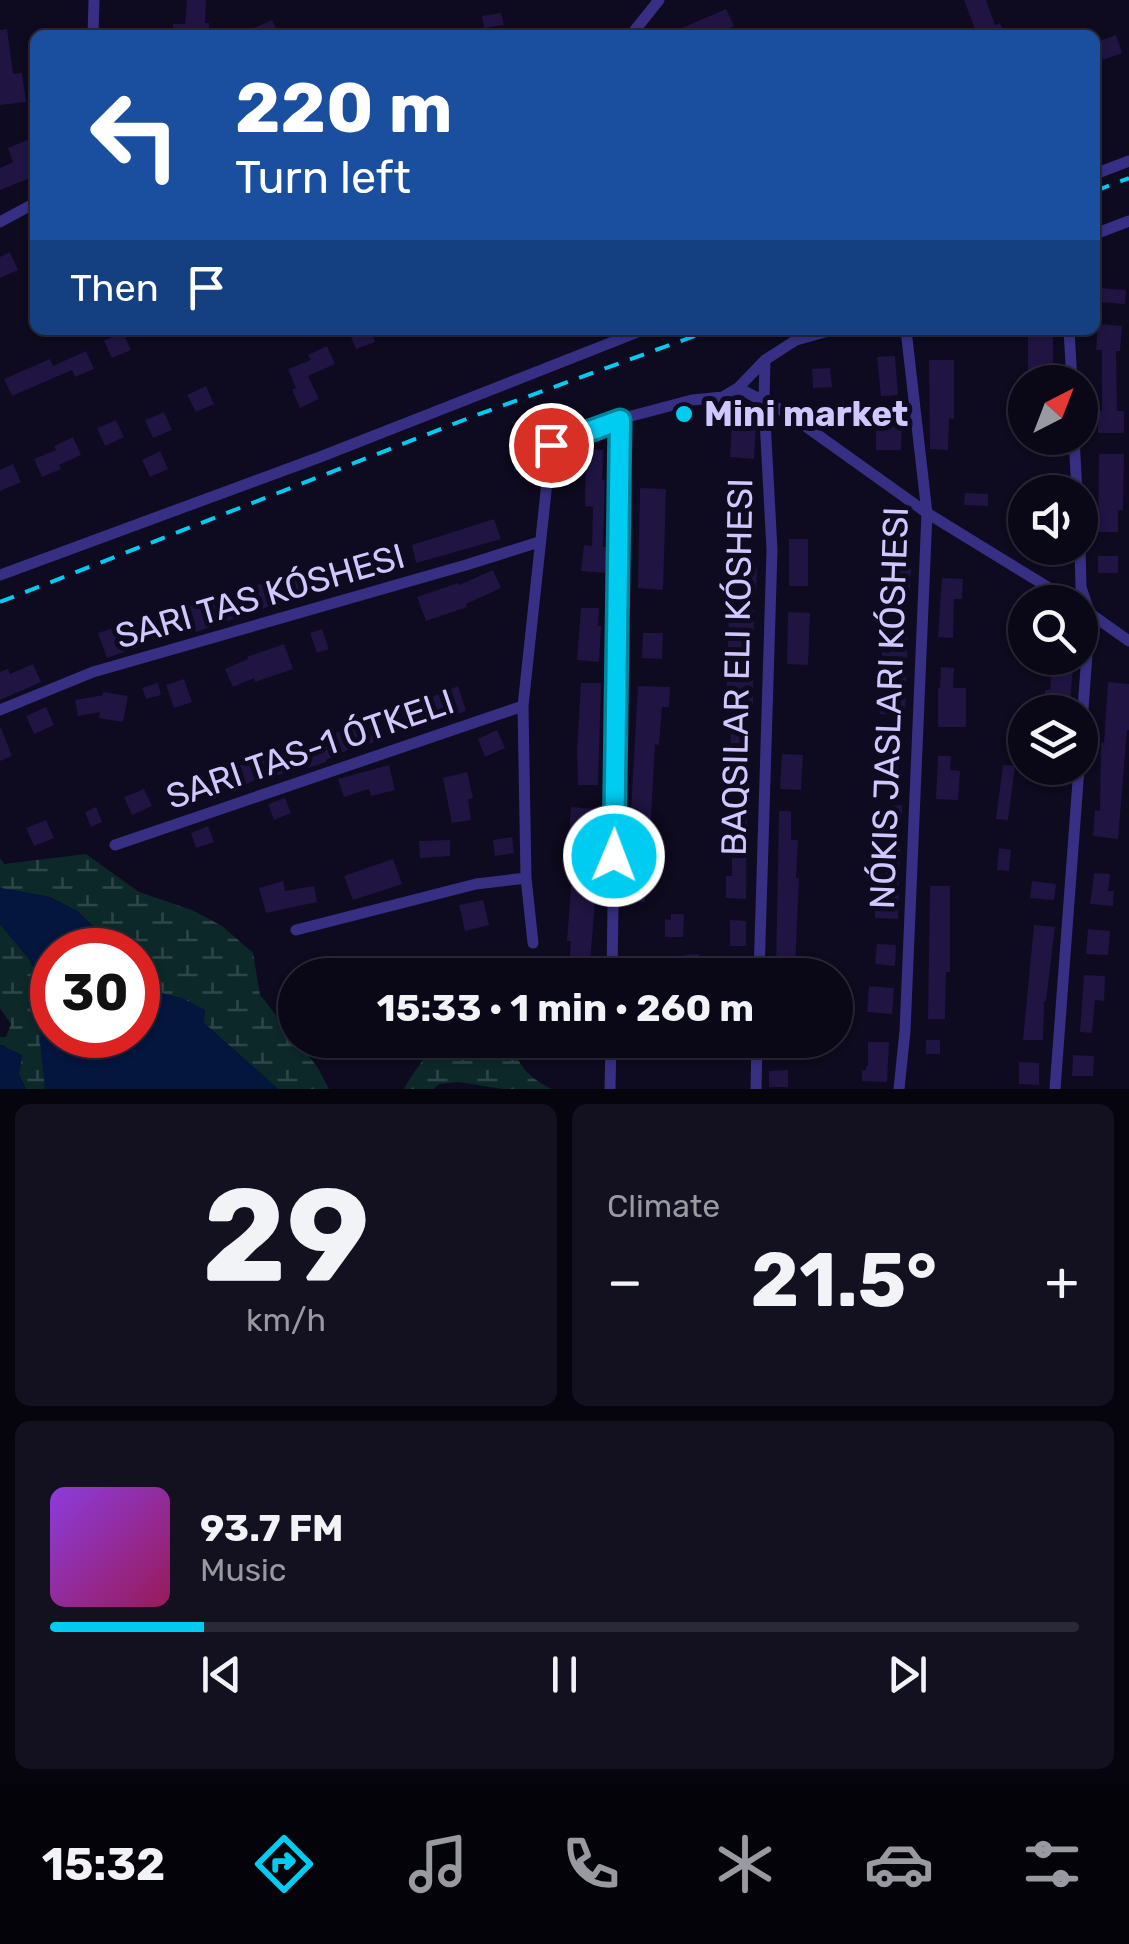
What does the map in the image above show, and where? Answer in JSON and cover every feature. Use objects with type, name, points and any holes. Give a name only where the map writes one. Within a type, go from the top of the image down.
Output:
[{"type":"street","points":[[93,30],[94,0]]},
{"type":"street","points":[[636,30],[659,0]]},
{"type":"street","points":[[1100,172],[1129,161]]},
{"type":"street","points":[[0,222],[30,206]]},
{"type":"street","points":[[1100,232],[1129,222]]},
{"type":"street","points":[[0,575],[320,457],[630,335]]},
{"type":"street","points":[[532,943],[526,878],[523,706],[551,445],[620,420],[692,400],[723,397],[738,388],[764,360],[796,340],[814,335]]},
{"type":"street","points":[[899,1089],[905,1031],[926,513],[907,335]]},
{"type":"street","points":[[1069,335],[1071,365]]},
{"type":"street","points":[[760,958],[772,550],[764,360]]},
{"type":"street","points":[[738,388],[787,413],[926,513],[1044,585]]},
{"type":"street","points":[[612,958],[620,420]]},
{"type":"street","points":[[0,710],[92,672],[539,542]]},
{"type":"street","points":[[1098,619],[1129,640]]},
{"type":"street","points":[[114,845],[523,706]]},
{"type":"street","points":[[1054,1089],[1078,785]]},
{"type":"street","points":[[296,930],[476,884],[526,878]]},
{"type":"street","points":[[610,1089],[611,1058]]},
{"type":"street","points":[[756,1089],[757,1058]]},
{"type":"green space","points":[[86,854],[139,892],[192,910],[222,926],[253,953],[260,995],[278,1018],[278,1058],[310,1058],[329,1089],[278,1089],[204,1023],[184,999],[161,993],[160,928],[95,928],[77,911],[50,897],[0,888],[0,858],[4,864]]},
{"type":"green space","points":[[0,924],[30,960],[30,1058],[45,1058],[45,1089],[26,1089],[5,1046],[0,1045],[0,1037],[6,1037],[11,1024],[0,1008]]},
{"type":"green space","points":[[425,1058],[518,1058],[525,1070],[552,1089],[502,1089],[459,1082],[439,1084],[434,1089],[404,1089]]},
{"type":"water","points":[[0,888],[49,897],[77,911],[95,928],[30,928],[30,960],[0,924]]},
{"type":"water","points":[[160,992],[205,1010],[204,1023],[278,1089],[45,1089],[42,1058],[160,1058]]},
{"type":"water","points":[[0,1045],[22,1055],[19,1076],[26,1089],[0,1089]]},
{"type":"building","points":[[187,0],[206,0],[205,23],[209,23],[210,30],[173,30],[173,24],[185,24]]},
{"type":"building","points":[[964,0],[986,0],[995,25],[1000,23],[1003,30],[975,30]]},
{"type":"building","points":[[726,9],[734,26],[726,30],[678,30]]},
{"type":"building","points":[[501,13],[504,25],[484,28],[482,16]]},
{"type":"building","points":[[272,20],[277,30],[249,30]]},
{"type":"building","points":[[7,29],[13,74],[22,73],[26,102],[0,105],[0,30]]},
{"type":"building","points":[[1116,35],[1122,53],[1103,60],[1100,41]]},
{"type":"building","points":[[30,139],[30,178],[0,190],[0,168],[13,162],[8,148]]},
{"type":"building","points":[[10,252],[18,270],[0,278],[0,257]]},
{"type":"building","points":[[1100,288],[1126,290],[1125,304],[1100,302]]},
{"type":"building","points":[[1100,324],[1122,326],[1120,351],[1116,351],[1117,411],[1124,411],[1124,433],[1098,433],[1102,350],[1096,350]]},
{"type":"building","points":[[124,335],[131,350],[112,358],[104,341]]},
{"type":"building","points":[[350,335],[372,335],[375,342],[356,349]]},
{"type":"building","points":[[1028,335],[1053,335],[1053,365],[1028,365]]},
{"type":"building","points":[[327,346],[335,364],[308,376],[319,399],[300,408],[288,369],[311,360],[308,355]]},
{"type":"building","points":[[86,351],[94,369],[75,377],[72,370],[12,396],[4,379],[50,359],[53,366]]},
{"type":"building","points":[[895,356],[898,395],[881,396],[877,357]]},
{"type":"building","points":[[929,360],[954,360],[954,419],[949,418],[948,450],[930,449]]},
{"type":"building","points":[[830,368],[832,387],[813,388],[812,369]]},
{"type":"building","points":[[206,386],[214,404],[196,412],[187,395]]},
{"type":"building","points":[[164,412],[172,430],[153,438],[145,420]]},
{"type":"building","points":[[116,420],[124,437],[105,446],[97,428]]},
{"type":"building","points":[[876,422],[902,423],[901,450],[876,450]]},
{"type":"building","points":[[732,424],[756,425],[754,459],[730,457]]},
{"type":"building","points":[[73,437],[81,455],[42,477],[34,459]]},
{"type":"building","points":[[586,449],[603,450],[606,573],[581,571],[584,545],[592,546],[593,507],[585,506]]},
{"type":"building","points":[[160,451],[168,469],[150,477],[142,460]]},
{"type":"building","points":[[1099,454],[1124,454],[1123,510],[1118,510],[1118,532],[1098,532]]},
{"type":"building","points":[[13,464],[21,482],[0,491],[0,470]]},
{"type":"building","points":[[728,487],[754,488],[756,534],[730,534]]},
{"type":"building","points":[[640,488],[666,489],[663,590],[638,588]]},
{"type":"building","points":[[965,493],[988,494],[988,506],[964,505]]},
{"type":"building","points":[[494,519],[501,539],[416,563],[412,545]]},
{"type":"building","points":[[894,532],[911,533],[911,546],[893,546]]},
{"type":"building","points":[[789,539],[808,539],[808,586],[789,586]]},
{"type":"building","points":[[369,554],[375,574],[351,582],[344,562]]},
{"type":"building","points":[[1098,556],[1118,556],[1118,573],[1098,573]]},
{"type":"building","points":[[736,567],[757,567],[756,594],[745,593],[745,580],[736,579]]},
{"type":"building","points":[[896,569],[911,569],[909,599],[894,598]]},
{"type":"building","points":[[493,570],[501,588],[466,604],[467,607],[426,621],[417,597]]},
{"type":"building","points":[[293,571],[302,595],[196,632],[187,607]]},
{"type":"building","points":[[942,578],[963,579],[962,599],[954,599],[953,638],[938,637]]},
{"type":"building","points":[[581,608],[599,608],[599,662],[577,660]]},
{"type":"building","points":[[729,609],[754,610],[753,706],[726,706]]},
{"type":"building","points":[[788,612],[810,613],[808,665],[787,664]]},
{"type":"building","points":[[162,618],[165,633],[153,636],[151,620]]},
{"type":"building","points":[[891,622],[908,623],[905,715],[880,714],[882,652],[889,653]]},
{"type":"building","points":[[122,625],[130,650],[107,658],[98,633]]},
{"type":"building","points":[[322,629],[329,649],[317,653],[310,633]]},
{"type":"building","points":[[643,633],[663,633],[662,659],[642,658]]},
{"type":"building","points":[[284,644],[293,669],[233,687],[225,669]]},
{"type":"building","points":[[33,664],[41,682],[0,700],[0,672],[8,669],[10,674]]},
{"type":"building","points":[[941,667],[954,668],[953,688],[966,688],[966,727],[938,727]]},
{"type":"building","points":[[1051,675],[1072,675],[1070,695],[1045,695],[1045,690],[1050,690]]},
{"type":"building","points":[[184,679],[192,702],[174,708],[166,685]]},
{"type":"building","points":[[1108,682],[1129,684],[1129,730],[1118,839],[1093,836],[1095,810],[1100,811],[1101,742],[1104,743]]},
{"type":"building","points":[[158,683],[161,695],[146,699],[142,688]]},
{"type":"building","points":[[581,683],[601,683],[598,785],[578,785]]},
{"type":"building","points":[[458,686],[466,711],[443,719],[441,715],[410,727],[403,709]]},
{"type":"building","points":[[638,686],[670,687],[669,707],[662,707],[659,745],[655,744],[650,837],[641,837],[645,902],[625,901]]},
{"type":"building","points":[[103,692],[128,696],[123,722],[99,718],[100,712],[78,716],[75,700]]},
{"type":"building","points":[[46,707],[54,725],[34,734],[26,716]]},
{"type":"building","points":[[377,720],[385,737],[308,768],[303,752],[334,741],[331,735]]},
{"type":"building","points":[[731,727],[751,727],[749,773],[730,773]]},
{"type":"building","points":[[0,729],[12,756],[0,761]]},
{"type":"building","points":[[497,730],[505,748],[485,757],[478,739]]},
{"type":"building","points":[[882,738],[904,740],[902,764],[881,763]]},
{"type":"building","points":[[782,754],[803,755],[801,790],[780,789]]},
{"type":"building","points":[[938,756],[951,756],[950,770],[960,771],[958,800],[936,799]]},
{"type":"building","points":[[280,757],[283,774],[255,780],[228,792],[220,773]]},
{"type":"building","points":[[389,765],[395,790],[371,796],[369,789],[344,797],[338,779]]},
{"type":"building","points":[[1003,765],[1008,765],[1008,785],[1013,785],[1008,820],[996,819]]},
{"type":"building","points":[[467,772],[473,798],[468,799],[471,820],[452,823],[443,778]]},
{"type":"building","points":[[199,781],[206,796],[178,808],[171,793]]},
{"type":"building","points":[[144,789],[152,806],[132,815],[124,797]]},
{"type":"building","points":[[285,798],[291,813],[274,820],[268,804]]},
{"type":"building","points":[[902,805],[902,819],[888,819],[888,806]]},
{"type":"building","points":[[96,807],[102,822],[91,827],[85,812]]},
{"type":"building","points":[[571,807],[596,809],[592,889],[596,889],[590,958],[570,958]]},
{"type":"building","points":[[728,809],[747,810],[746,899],[726,898],[726,876],[732,876]]},
{"type":"building","points":[[779,811],[791,811],[791,840],[798,840],[795,958],[776,958]]},
{"type":"building","points":[[46,820],[54,838],[34,846],[26,828]]},
{"type":"building","points":[[208,826],[214,842],[196,848],[191,833]]},
{"type":"building","points":[[512,837],[514,853],[495,856],[493,840]]},
{"type":"building","points":[[450,840],[450,856],[420,858],[419,841]]},
{"type":"building","points":[[999,848],[1011,850],[1009,871],[997,870]]},
{"type":"building","points":[[886,849],[900,849],[898,919],[875,918],[875,904],[881,905],[882,880],[886,880]]},
{"type":"building","points":[[393,859],[402,884],[353,900],[344,876]]},
{"type":"building","points":[[1094,873],[1110,874],[1108,891],[1114,891],[1113,906],[1090,904]]},
{"type":"building","points":[[283,881],[285,891],[314,886],[317,902],[266,913],[259,888]]},
{"type":"building","points":[[1032,881],[1056,884],[1054,900],[1030,898]]},
{"type":"building","points":[[930,886],[950,886],[950,972],[946,972],[945,1019],[928,1019]]},
{"type":"building","points":[[483,900],[489,925],[465,931],[459,905]]},
{"type":"building","points":[[671,914],[684,914],[683,937],[665,937],[665,919],[671,920]]},
{"type":"building","points":[[730,920],[746,921],[746,946],[730,946]]},
{"type":"building","points":[[1034,925],[1055,927],[1044,1001],[1043,1040],[1023,1040]]},
{"type":"building","points":[[1088,929],[1110,931],[1108,955],[1086,954]]},
{"type":"building","points":[[877,944],[896,945],[895,966],[875,964]]},
{"type":"building","points":[[1084,975],[1105,976],[1104,1001],[1095,1000],[1092,1033],[1080,1032]]},
{"type":"building","points":[[869,986],[894,988],[892,1014],[867,1012]]},
{"type":"building","points":[[926,1040],[940,1040],[940,1054],[926,1054]]},
{"type":"building","points":[[868,1042],[889,1042],[887,1082],[862,1081],[862,1070],[868,1066]]},
{"type":"building","points":[[1073,1055],[1094,1056],[1093,1076],[1072,1076]]},
{"type":"building","points":[[1019,1062],[1039,1063],[1039,1085],[1019,1084]]},
{"type":"building","points":[[788,1070],[788,1087],[769,1087],[769,1071]]},
{"type":"railway","points":[[1100,189],[1129,178]]},
{"type":"railway","points":[[0,602],[474,416],[697,335]]},
{"type":"place","name":"Mini market","points":[[684,414]]},
{"type":"route","points":[[551,445],[620,420],[614,856]]}]
